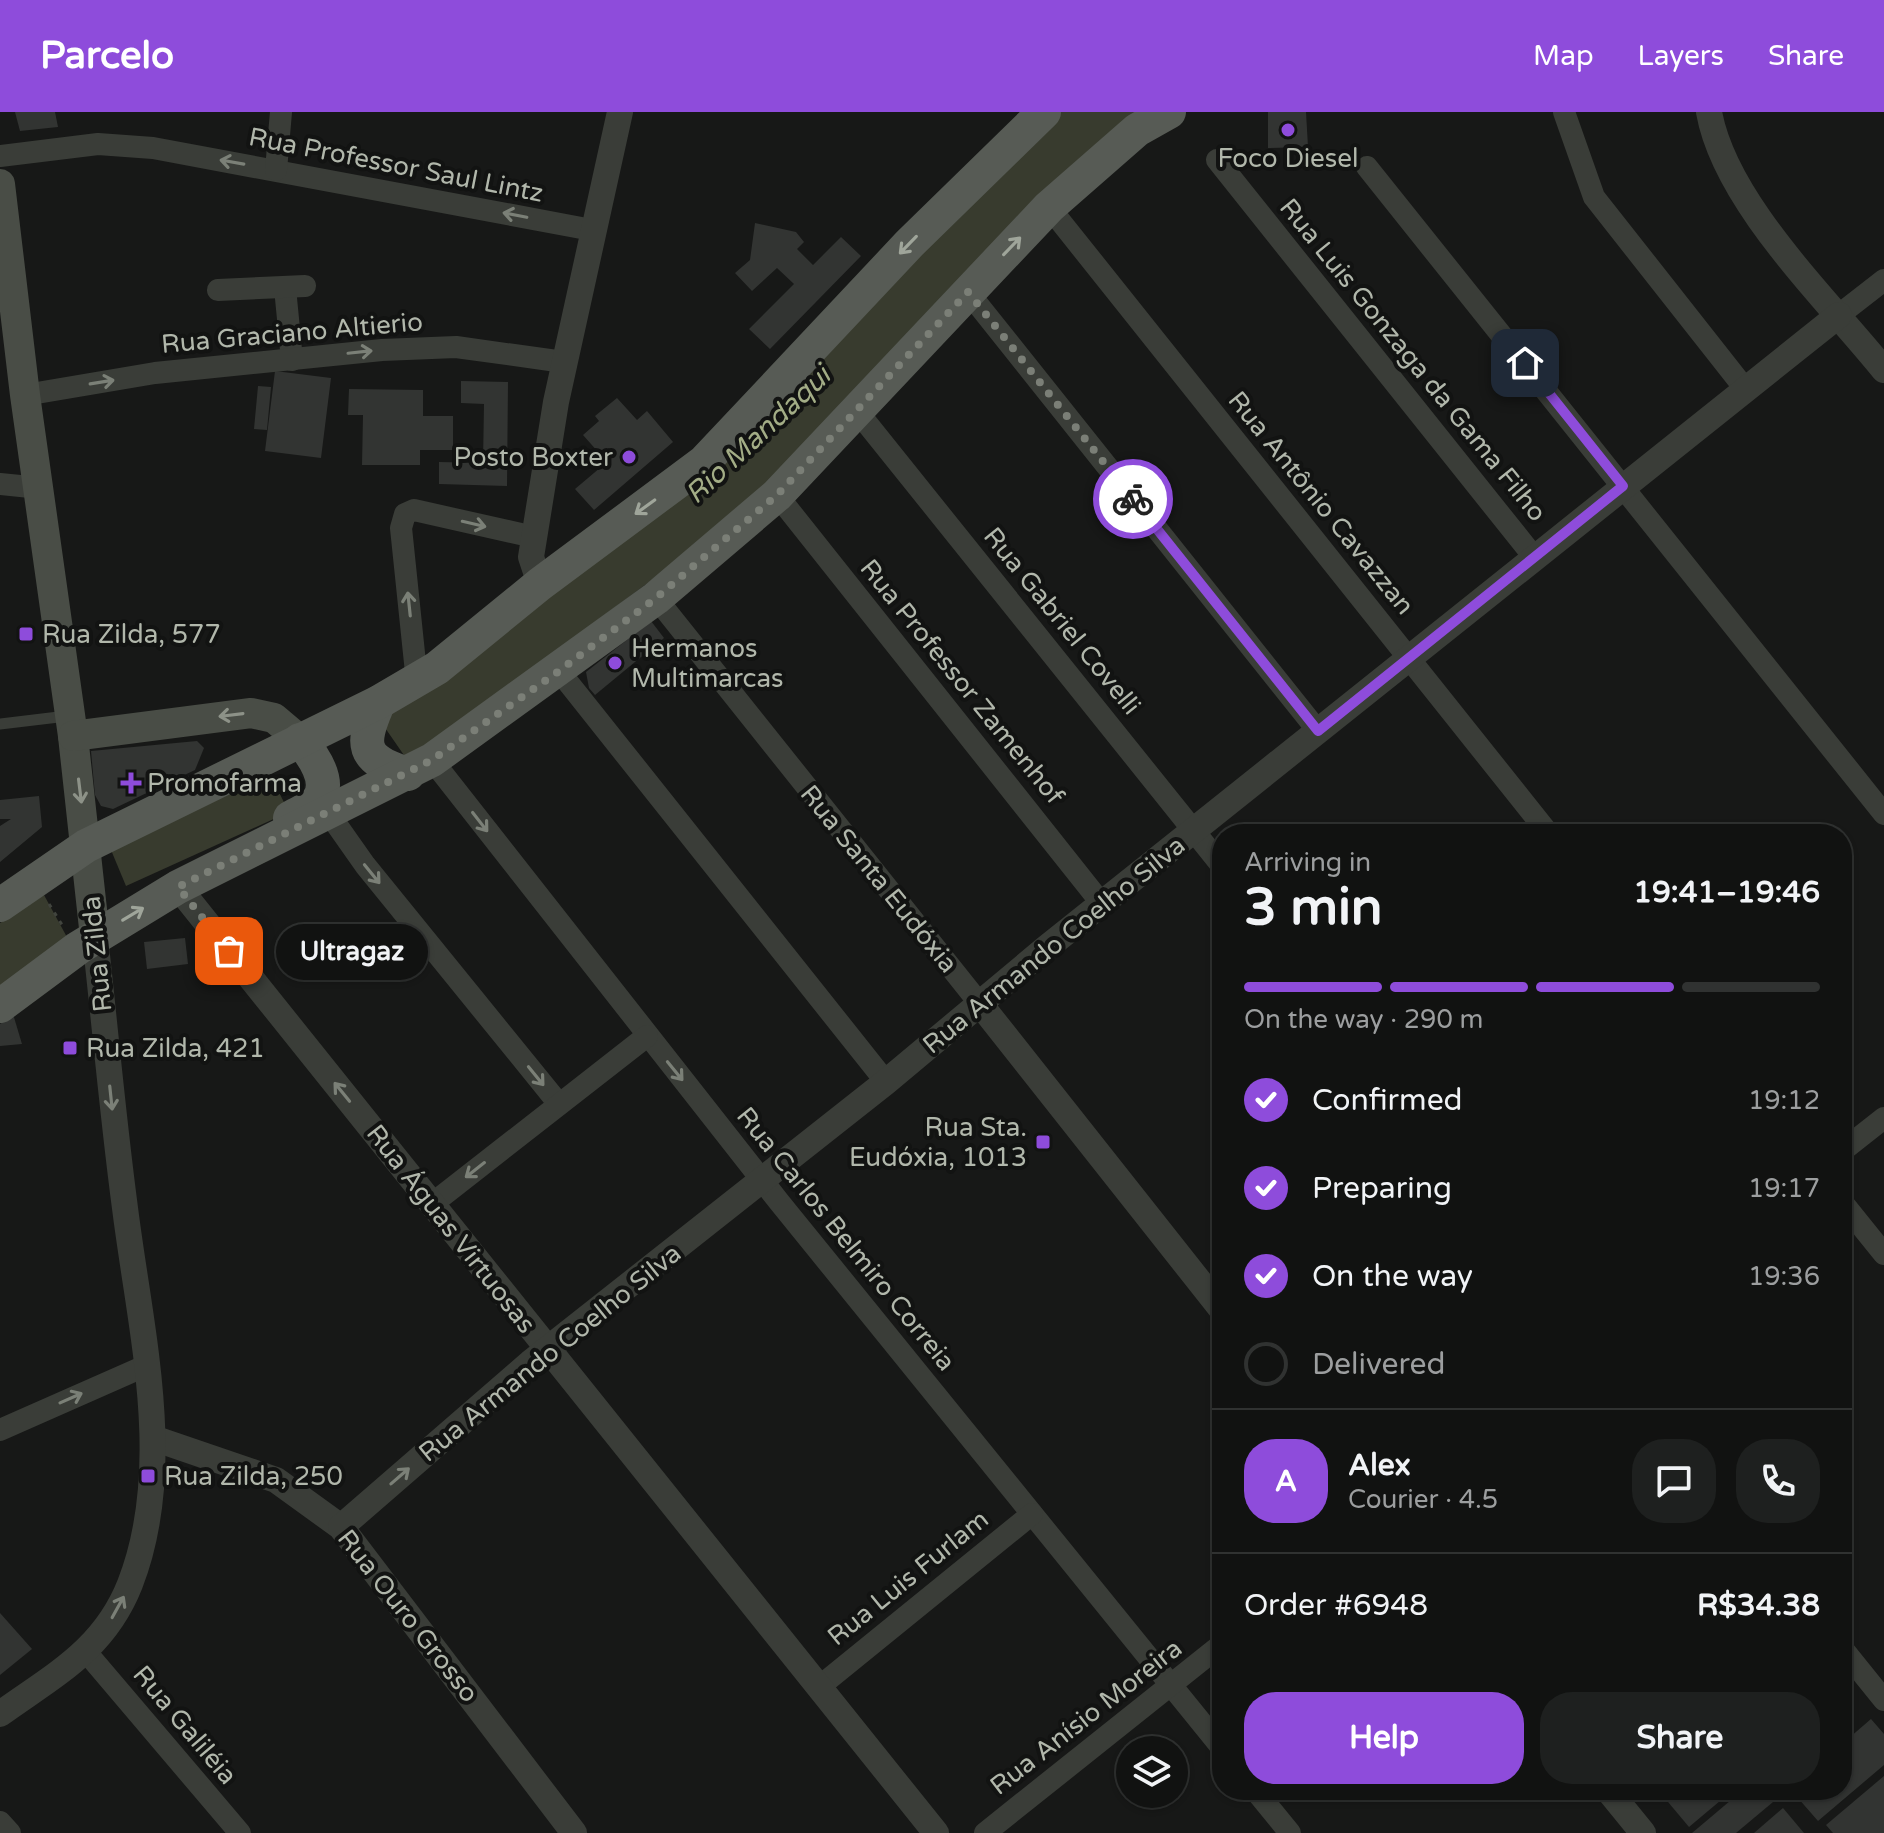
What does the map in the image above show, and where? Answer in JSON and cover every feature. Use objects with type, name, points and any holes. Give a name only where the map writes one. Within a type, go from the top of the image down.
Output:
[{"type":"main road","points":[[0,905],[86,846],[417,682],[540,584],[704,462],[909,244],[1044,112]]},
{"type":"main road","points":[[0,1006],[86,942],[178,887],[267,839],[420,767],[559,671],[656,598],[777,495],[1049,207],[1137,130],[1169,112]]},
{"type":"main road","name":"Rua Zilda","points":[[0,184],[86,846],[86,942]]},
{"type":"main road","points":[[379,702],[367,732],[370,753],[382,766],[420,767]]},
{"type":"main road","points":[[72,726],[251,713],[274,718],[300,740],[318,765],[322,778],[320,796],[275,826],[267,839]]},
{"type":"street","points":[[276,170],[281,112]]},
{"type":"street","points":[[540,584],[531,557],[534,537],[564,362],[620,112]]},
{"type":"street","points":[[1564,112],[1594,197],[1746,390]]},
{"type":"street","points":[[1709,112],[1722,157],[1742,195],[1884,370]]},
{"type":"street","name":"Rua Professor Saul Lintz","points":[[0,156],[124,144],[592,230]]},
{"type":"street","name":"Rua Luis Gonzaga da Gama Filho","points":[[1217,160],[1534,557]]},
{"type":"street","points":[[1367,167],[1884,814]]},
{"type":"street","name":"Rua Antônio Cavazzan","points":[[1049,207],[1541,824]]},
{"type":"street","name":"Rua Armando Coelho Silva","points":[[341,1527],[548,1350],[886,1082],[1534,557],[1884,280]]},
{"type":"street","points":[[218,290],[295,287],[292,360]]},
{"type":"street","points":[[968,292],[1318,731]]},
{"type":"street","name":"Rua Graciano Altierio","points":[[25,395],[155,373],[456,347],[564,362]]},
{"type":"street","name":"Rua Gabriel Covelli","points":[[857,411],[1212,854]]},
{"type":"street","points":[[0,484],[40,488]]},
{"type":"street","name":"Rua Professor Zamenhof","points":[[777,495],[1102,904]]},
{"type":"street","points":[[417,682],[401,528],[405,514],[414,510],[534,537]]},
{"type":"street","name":"Rua Santa Eudóxia","points":[[656,598],[1212,1297]]},
{"type":"street","points":[[559,671],[886,1082]]},
{"type":"street","name":"Rua Carlos Belmiro Correia","points":[[420,767],[647,1036],[1212,1736]]},
{"type":"street","points":[[327,811],[365,865],[559,1104]]},
{"type":"street","name":"Rua Águas Virtuosas","points":[[178,887],[936,1833]]},
{"type":"street","name":"Rua Zilda","points":[[0,1714],[87,1653],[130,1586],[150,1497],[153,1438],[145,1366],[86,942]]},
{"type":"street","points":[[432,1204],[647,1036]]},
{"type":"street","points":[[1852,1143],[1884,1118]]},
{"type":"street","points":[[1852,1214],[1884,1254]]},
{"type":"street","points":[[0,1430],[145,1366]]},
{"type":"street","name":"Rua Ouro Grosso","points":[[153,1438],[276,1480],[341,1527],[574,1833]]},
{"type":"street","name":"Rua Luis Furlam","points":[[819,1687],[1032,1514]]},
{"type":"street","name":"Rua Anísio Moreira","points":[[985,1833],[1212,1652]]},
{"type":"street","name":"Rua Galiléia","points":[[87,1653],[240,1833]]},
{"type":"street","points":[[1852,1660],[1884,1700]]},
{"type":"street","points":[[1263,1800],[1290,1833]]},
{"type":"street","points":[[1616,1800],[1643,1833]]},
{"type":"street","points":[[0,1822],[10,1833]]},
{"type":"lane","points":[[0,724],[72,726]]},
{"type":"path","points":[[34,882],[86,942]]},
{"type":"water","name":"Rio Mandaqui","points":[[1054,112],[1145,112],[773,479],[688,553],[408,761],[381,722],[546,597]]},
{"type":"water","points":[[269,773],[289,812],[126,886],[111,850]]},
{"type":"water","points":[[44,895],[68,939],[0,987],[0,923]]},
{"type":"building","points":[[15,112],[55,112],[58,127],[20,131]]},
{"type":"building","name":"Foco Diesel","points":[[1268,112],[1306,112],[1308,147],[1268,148]]},
{"type":"building","points":[[755,223],[796,232],[804,242],[797,249],[813,265],[841,237],[861,256],[770,349],[749,329],[794,284],[777,268],[752,291],[735,273],[750,260]]},
{"type":"building","points":[[275,371],[331,378],[321,458],[265,451]]},
{"type":"building","points":[[461,381],[508,382],[507,486],[439,484],[439,462],[483,463],[484,404],[461,403]]},
{"type":"building","points":[[258,386],[271,387],[267,430],[254,429]]},
{"type":"building","points":[[349,389],[423,390],[423,416],[453,416],[453,450],[420,450],[420,465],[362,465],[363,415],[348,415]]},
{"type":"building","name":"Posto Boxter","points":[[617,398],[637,420],[647,411],[673,442],[594,510],[575,489],[607,462],[583,435],[599,421],[595,416]]},
{"type":"building","name":"Hermanos Multimarcas","points":[[651,621],[664,638],[595,695],[589,688],[586,672]]},
{"type":"building","name":"Promofarma","points":[[197,741],[204,748],[195,770],[113,809],[101,806],[95,795],[91,751]]},
{"type":"building","points":[[39,796],[42,827],[0,862],[0,826],[11,819],[0,819],[0,800]]},
{"type":"building","points":[[185,938],[188,964],[147,969],[144,942]]},
{"type":"building","points":[[13,1014],[22,1044],[0,1046],[0,1024]]},
{"type":"building","points":[[0,1613],[32,1649],[0,1675]]},
{"type":"building","points":[[1871,1719],[1884,1734],[1884,1765],[1852,1792],[1852,1735]]},
{"type":"building","points":[[1884,1776],[1884,1833],[1833,1833],[1826,1825]]},
{"type":"building","points":[[1666,1800],[1721,1800],[1689,1827]]},
{"type":"building","points":[[1731,1800],[1773,1802],[1736,1833],[1692,1833]]},
{"type":"building","points":[[1800,1800],[1843,1800],[1818,1821]]},
{"type":"building","points":[[1783,1808],[1804,1833],[1754,1833]]},
{"type":"way so far","points":[[229,951],[178,887],[267,839],[432,760],[499,715],[656,598],[777,495],[968,292],[1133,499]]},
{"type":"place","name":"Foco Diesel","points":[[1288,130]]},
{"type":"place","name":"Posto Boxter","points":[[629,457]]},
{"type":"place","name":"Rua Zilda, 577","points":[[26,634]]},
{"type":"place","name":"Hermanos Multimarcas","points":[[615,663]]},
{"type":"place","name":"Promofarma","points":[[131,783]]},
{"type":"place","name":"Ultragaz","points":[[229,951]]},
{"type":"place","name":"Rua Zilda, 421","points":[[70,1048]]},
{"type":"place","name":"Rua Sta. Eudóxia, 1013","points":[[1043,1142]]},
{"type":"place","name":"Rua Zilda, 250","points":[[148,1476]]},
{"type":"route","points":[[1133,499],[1318,731],[1623,486],[1525,363]]}]
